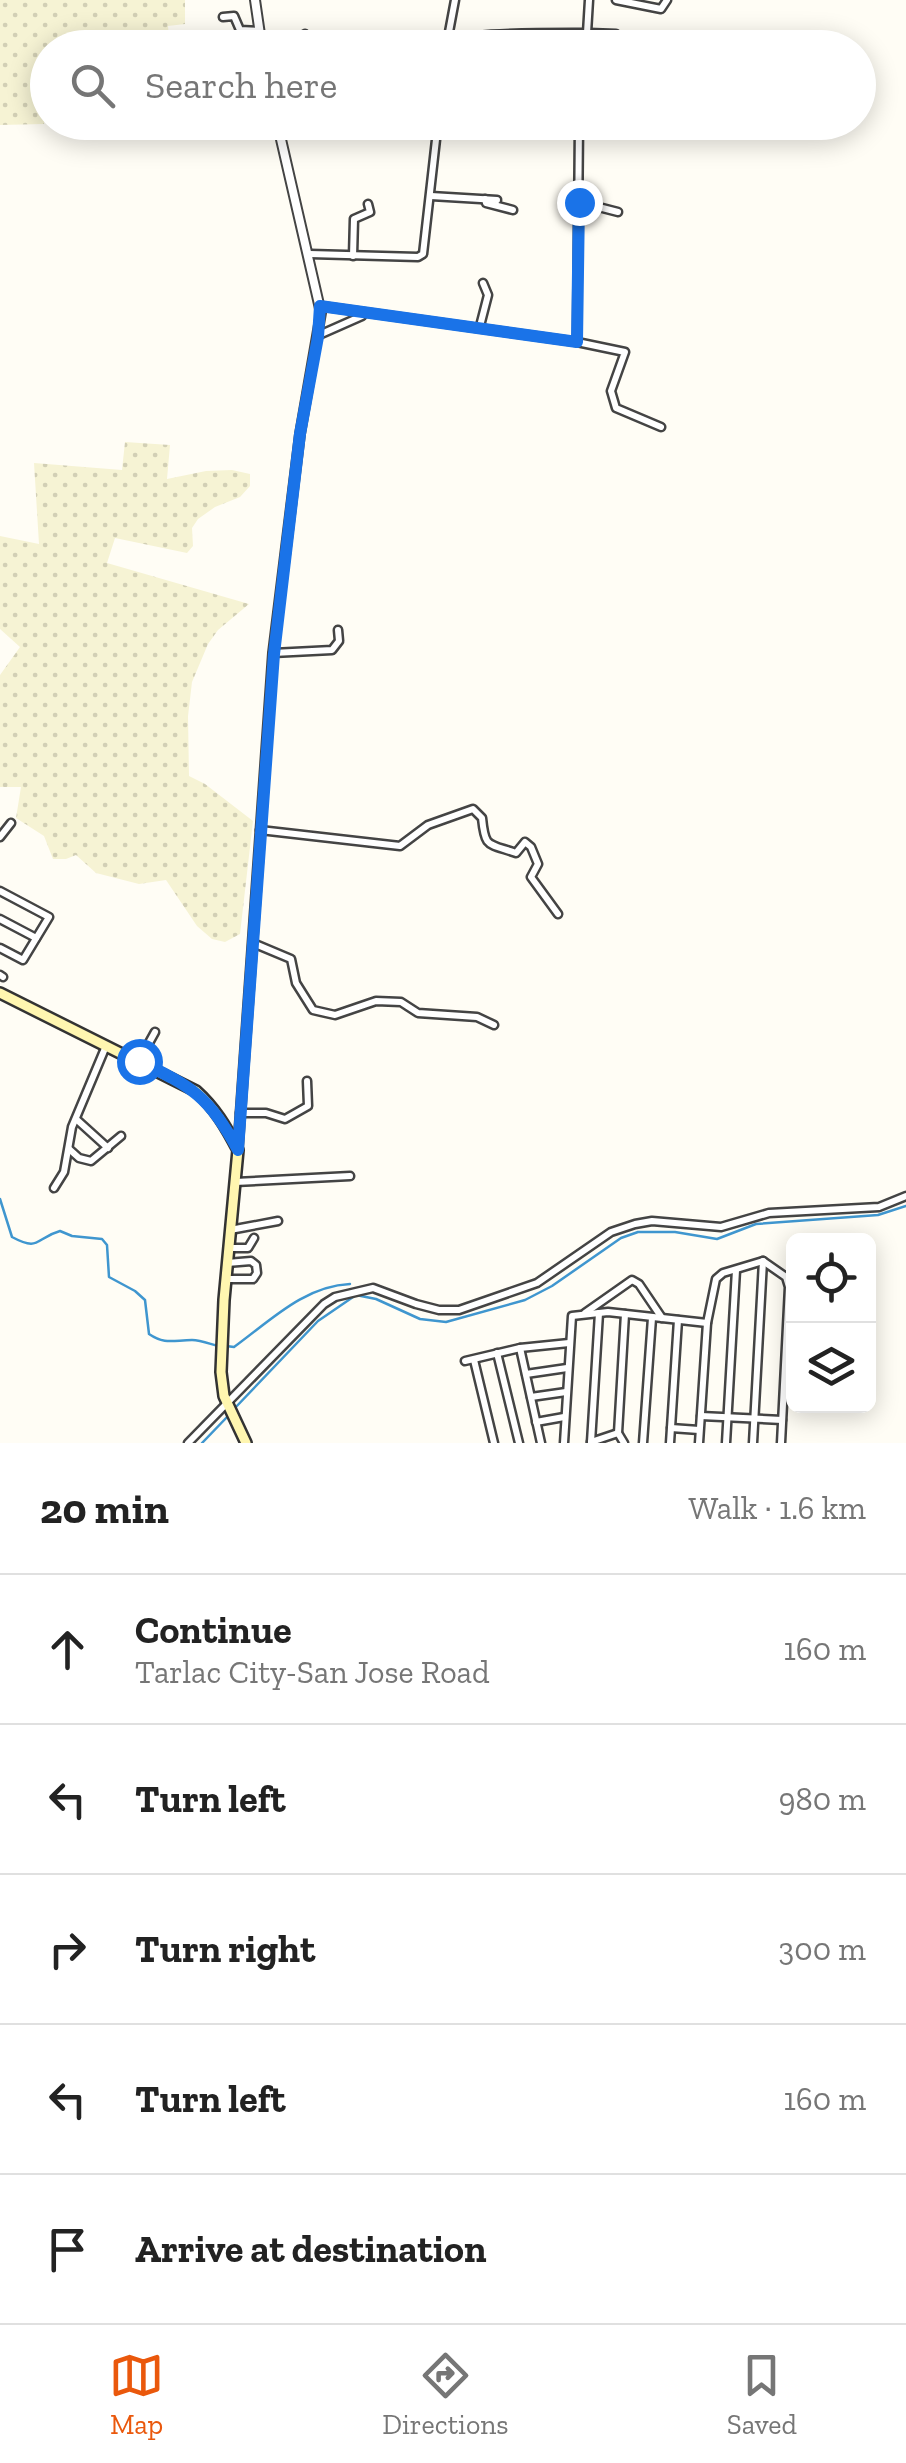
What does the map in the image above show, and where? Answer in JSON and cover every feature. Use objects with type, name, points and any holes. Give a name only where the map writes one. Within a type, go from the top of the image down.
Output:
[{"type":"main road","points":[[0,993],[177,1080],[208,1102],[238,1150],[221,1356],[227,1403],[246,1443]]},
{"type":"street","points":[[255,0],[260,30]]},
{"type":"street","points":[[449,30],[455,0]]},
{"type":"street","points":[[588,30],[589,0]]},
{"type":"street","points":[[616,0],[661,9],[667,0]]},
{"type":"street","points":[[223,17],[234,16],[240,30]]},
{"type":"street","points":[[238,1150],[274,654],[300,434],[320,306],[282,140]]},
{"type":"street","points":[[310,254],[422,254],[436,140]]},
{"type":"street","points":[[577,342],[580,140]]},
{"type":"street","points":[[431,196],[496,200]]},
{"type":"street","points":[[485,199],[486,204],[513,210]]},
{"type":"street","points":[[579,202],[618,212]]},
{"type":"street","points":[[353,256],[354,219],[370,212],[368,204]]},
{"type":"street","points":[[479,327],[487,308],[484,283]]},
{"type":"street","points":[[320,306],[625,352],[611,390],[616,408],[661,427]]},
{"type":"street","points":[[318,335],[362,316]]},
{"type":"street","points":[[274,654],[332,650],[339,640],[338,630]]},
{"type":"street","points":[[260,830],[400,846],[428,824],[473,809],[482,818],[486,840],[516,852],[525,842],[531,847],[538,864],[532,876],[558,914]]},
{"type":"street","points":[[0,837],[11,823]]},
{"type":"street","points":[[0,891],[49,916],[23,960],[0,948]]},
{"type":"street","points":[[0,919],[36,938]]},
{"type":"street","points":[[253,943],[290,960],[296,983],[313,1010],[335,1015],[376,1001],[401,1002],[418,1012],[477,1017],[494,1025]]},
{"type":"street","points":[[139,1061],[155,1032]]},
{"type":"street","points":[[54,1188],[64,1172],[76,1119],[107,1045]]},
{"type":"street","points":[[240,1112],[292,1117],[308,1106],[307,1081]]},
{"type":"street","points":[[76,1119],[108,1148]]},
{"type":"street","points":[[68,1148],[79,1158],[92,1162],[121,1136]]},
{"type":"street","points":[[234,1182],[350,1176]]},
{"type":"street","points":[[188,1443],[335,1296],[373,1288],[439,1310],[459,1310],[537,1283],[611,1232],[636,1224],[652,1221],[721,1227],[770,1212],[880,1207],[906,1196]]},
{"type":"street","points":[[230,1230],[278,1221]]},
{"type":"street","points":[[229,1248],[248,1248],[254,1238]]},
{"type":"street","points":[[226,1279],[253,1279],[258,1273],[251,1260],[227,1263]]},
{"type":"street","points":[[699,1443],[707,1323],[716,1279],[763,1261]]},
{"type":"street","points":[[753,1443],[763,1261]]},
{"type":"street","points":[[763,1261],[784,1274],[789,1287],[781,1443]]},
{"type":"street","points":[[726,1443],[736,1270]]},
{"type":"street","points":[[584,1314],[632,1280],[662,1319]]},
{"type":"street","points":[[564,1443],[571,1318],[598,1313],[707,1323]]},
{"type":"street","points":[[598,1313],[589,1442],[618,1434]]},
{"type":"street","points":[[624,1443],[618,1434],[625,1314]]},
{"type":"street","points":[[644,1443],[652,1318]]},
{"type":"street","points":[[670,1443],[678,1320]]},
{"type":"street","points":[[494,1443],[469,1360],[520,1348],[569,1343]]},
{"type":"street","points":[[520,1348],[542,1443]]},
{"type":"street","points":[[497,1353],[519,1443]]},
{"type":"street","points":[[526,1374],[568,1368]]},
{"type":"street","points":[[531,1397],[566,1392]]},
{"type":"street","points":[[700,1416],[782,1420]]},
{"type":"street","points":[[536,1422],[564,1417]]},
{"type":"street","points":[[671,1428],[700,1430]]},
{"type":"shaded area","points":[[0,0],[185,0],[185,24],[168,26],[168,30],[30,30],[30,124],[0,125]]},
{"type":"shaded area","points":[[125,442],[170,445],[167,479],[206,471],[250,474],[250,486],[240,497],[198,519],[192,528],[193,546],[187,553],[115,538],[107,563],[249,604],[218,630],[208,644],[192,682],[188,716],[189,776],[253,821],[240,934],[225,942],[212,939],[197,926],[166,880],[139,884],[96,873],[76,855],[53,859],[44,836],[16,818],[21,787],[0,787],[0,675],[20,647],[0,629],[0,536],[39,544],[34,463],[122,470]]},
{"type":"waterway","points":[[0,1199],[12,1237],[21,1241],[33,1244],[60,1231],[102,1239],[107,1245],[109,1277],[145,1300],[149,1334],[165,1341],[195,1340],[218,1346]]},
{"type":"waterway","points":[[234,1409],[318,1321],[356,1295],[376,1299],[420,1319],[446,1322],[525,1300],[621,1238],[638,1232],[675,1232],[717,1239],[756,1224],[878,1215],[906,1206]]},
{"type":"waterway","points":[[226,1346],[234,1347],[303,1298],[350,1284]]},
{"type":"waterway","points":[[202,1443],[229,1415]]},
{"type":"route","points":[[139,1061],[196,1091],[208,1102],[238,1150],[274,654],[300,434],[321,321],[320,306],[577,342],[579,202]]}]
